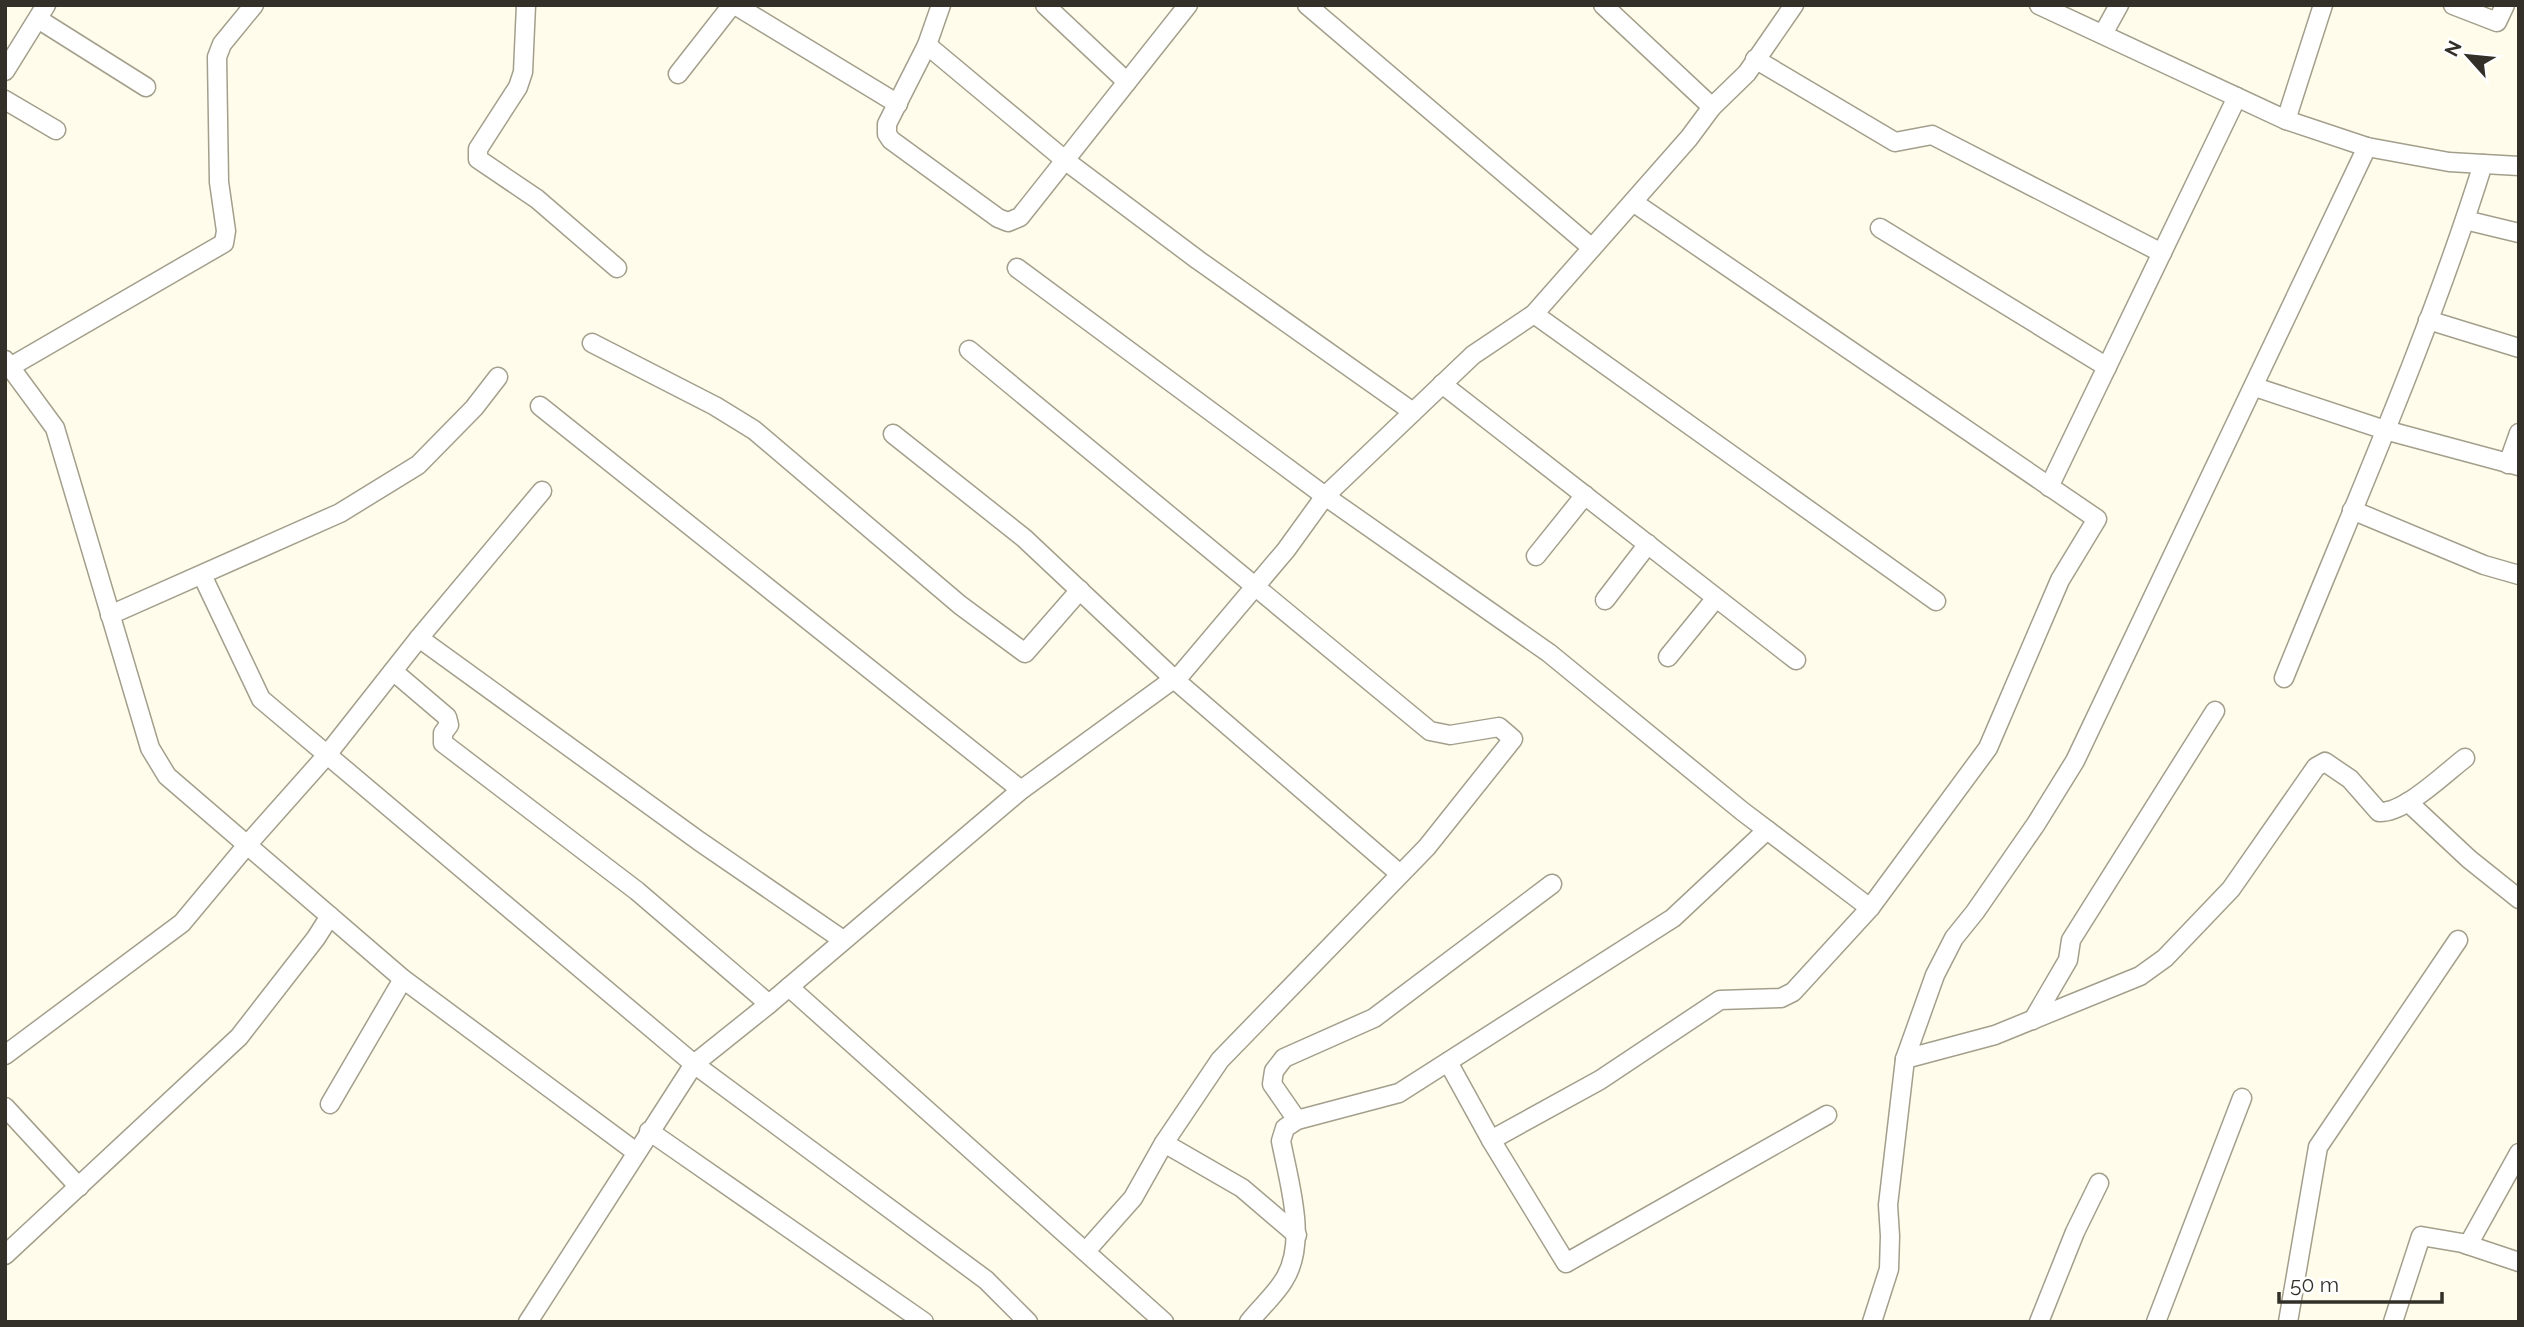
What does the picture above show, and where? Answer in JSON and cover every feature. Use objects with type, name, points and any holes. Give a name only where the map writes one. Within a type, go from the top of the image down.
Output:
[{"type":"street","points":[[254,5],[222,44],[217,57],[219,182],[226,231],[224,243],[8,364],[55,428],[150,748],[167,776],[403,979],[636,1152]]},
{"type":"street","points":[[526,5],[523,72],[519,87],[478,149],[478,159],[537,199],[617,268]]},
{"type":"street","points":[[678,74],[734,5],[898,104]]},
{"type":"street","points":[[941,5],[927,45],[887,124],[887,134],[891,140],[998,218],[1009,222],[1020,217],[1188,5]]},
{"type":"street","points":[[1045,5],[1127,82]]},
{"type":"street","points":[[1307,5],[1592,248]]},
{"type":"street","points":[[1603,5],[1712,107]]},
{"type":"street","points":[[528,1322],[694,1064],[769,1004],[1021,790],[1182,673],[1255,587],[1325,496],[1473,355],[1534,314],[1689,138],[1712,107],[1747,73],[1794,5]]},
{"type":"street","points":[[2039,5],[2286,120],[2367,147],[2449,162],[2519,166]]},
{"type":"street","points":[[2103,34],[2119,5]]},
{"type":"street","points":[[2286,120],[2323,5]]},
{"type":"street","points":[[2453,5],[2497,22],[2505,5]]},
{"type":"street","points":[[5,71],[42,12],[145,87]]},
{"type":"street","points":[[927,45],[1066,161],[1198,260],[1413,412]]},
{"type":"street","points":[[1755,59],[1895,142],[1932,135],[2162,253]]},
{"type":"street","points":[[2049,487],[2238,97]]},
{"type":"street","points":[[5,100],[56,130]]},
{"type":"street","points":[[1872,1322],[1889,1269],[1888,1205],[1905,1059],[1935,975],[1954,938],[2036,824],[2075,761],[2367,147]]},
{"type":"street","points":[[2284,678],[2428,320],[2483,164]]},
{"type":"street","points":[[1491,1140],[1600,1080],[1720,1000],[1781,998],[1793,992],[1870,908],[1988,748],[2060,580],[2097,519],[1633,202]]},
{"type":"street","points":[[2465,220],[2519,233]]},
{"type":"street","points":[[1880,228],[2107,367]]},
{"type":"street","points":[[1017,268],[1325,496],[1549,653],[1767,830],[1870,908]]},
{"type":"street","points":[[1534,314],[1936,601]]},
{"type":"street","points":[[2428,320],[2519,348]]},
{"type":"street","points":[[592,343],[754,429],[960,605],[1025,653],[1080,590]]},
{"type":"street","points":[[969,350],[1430,731],[1450,735],[1499,727],[1513,739],[1427,847],[1220,1060],[1164,1143],[1133,1198],[1086,1251]]},
{"type":"street","points":[[110,615],[340,513],[418,465],[474,408],[498,377]]},
{"type":"street","points":[[1442,384],[1796,660]]},
{"type":"street","points":[[2255,387],[2385,430],[2514,465],[2519,433]]},
{"type":"street","points":[[540,406],[1021,790]]},
{"type":"street","points":[[894,434],[1024,538],[1174,679],[1400,874]]},
{"type":"street","points":[[5,1055],[182,923],[326,756],[419,638],[542,491]]},
{"type":"street","points":[[1536,556],[1585,495]]},
{"type":"street","points":[[2352,510],[2484,565],[2519,575]]},
{"type":"street","points":[[1605,600],[1648,544]]},
{"type":"street","points":[[202,575],[261,699],[694,1064],[986,1280],[1028,1322]]},
{"type":"street","points":[[1668,657],[1716,598]]},
{"type":"street","points":[[419,638],[699,841],[843,940]]},
{"type":"street","points":[[393,671],[447,717],[449,725],[443,733],[443,743],[637,891],[769,1004]]},
{"type":"street","points":[[2033,1020],[2068,960],[2071,940],[2215,711]]},
{"type":"street","points":[[1905,1059],[1964,1045],[2140,976],[2165,958],[2231,888],[2316,767],[2325,762],[2336,768],[2379,812],[2389,812],[2408,802],[2465,758]]},
{"type":"street","points":[[2408,802],[2469,859],[2519,899]]},
{"type":"street","points":[[1249,1322],[1284,1280],[1294,1257],[1297,1235],[1282,1141],[1285,1128],[1297,1120],[1399,1093],[1673,918],[1767,830]]},
{"type":"street","points":[[1297,1120],[1272,1084],[1274,1071],[1284,1058],[1374,1018],[1552,884]]},
{"type":"street","points":[[5,1255],[239,1037],[330,916]]},
{"type":"street","points":[[2288,1322],[2318,1147],[2458,940]]},
{"type":"street","points":[[330,1104],[403,979]]},
{"type":"street","points":[[789,987],[1164,1322]]},
{"type":"street","points":[[1447,1062],[1566,1263],[1827,1115]]},
{"type":"street","points":[[2156,1322],[2242,1098]]},
{"type":"street","points":[[5,1107],[79,1187]]},
{"type":"street","points":[[649,1131],[924,1322]]},
{"type":"street","points":[[1164,1143],[1242,1188],[1297,1235]]},
{"type":"street","points":[[2468,1245],[2519,1153]]},
{"type":"street","points":[[2039,1322],[2075,1232],[2099,1183]]},
{"type":"street","points":[[2393,1322],[2421,1236],[2468,1245],[2519,1262]]}]
